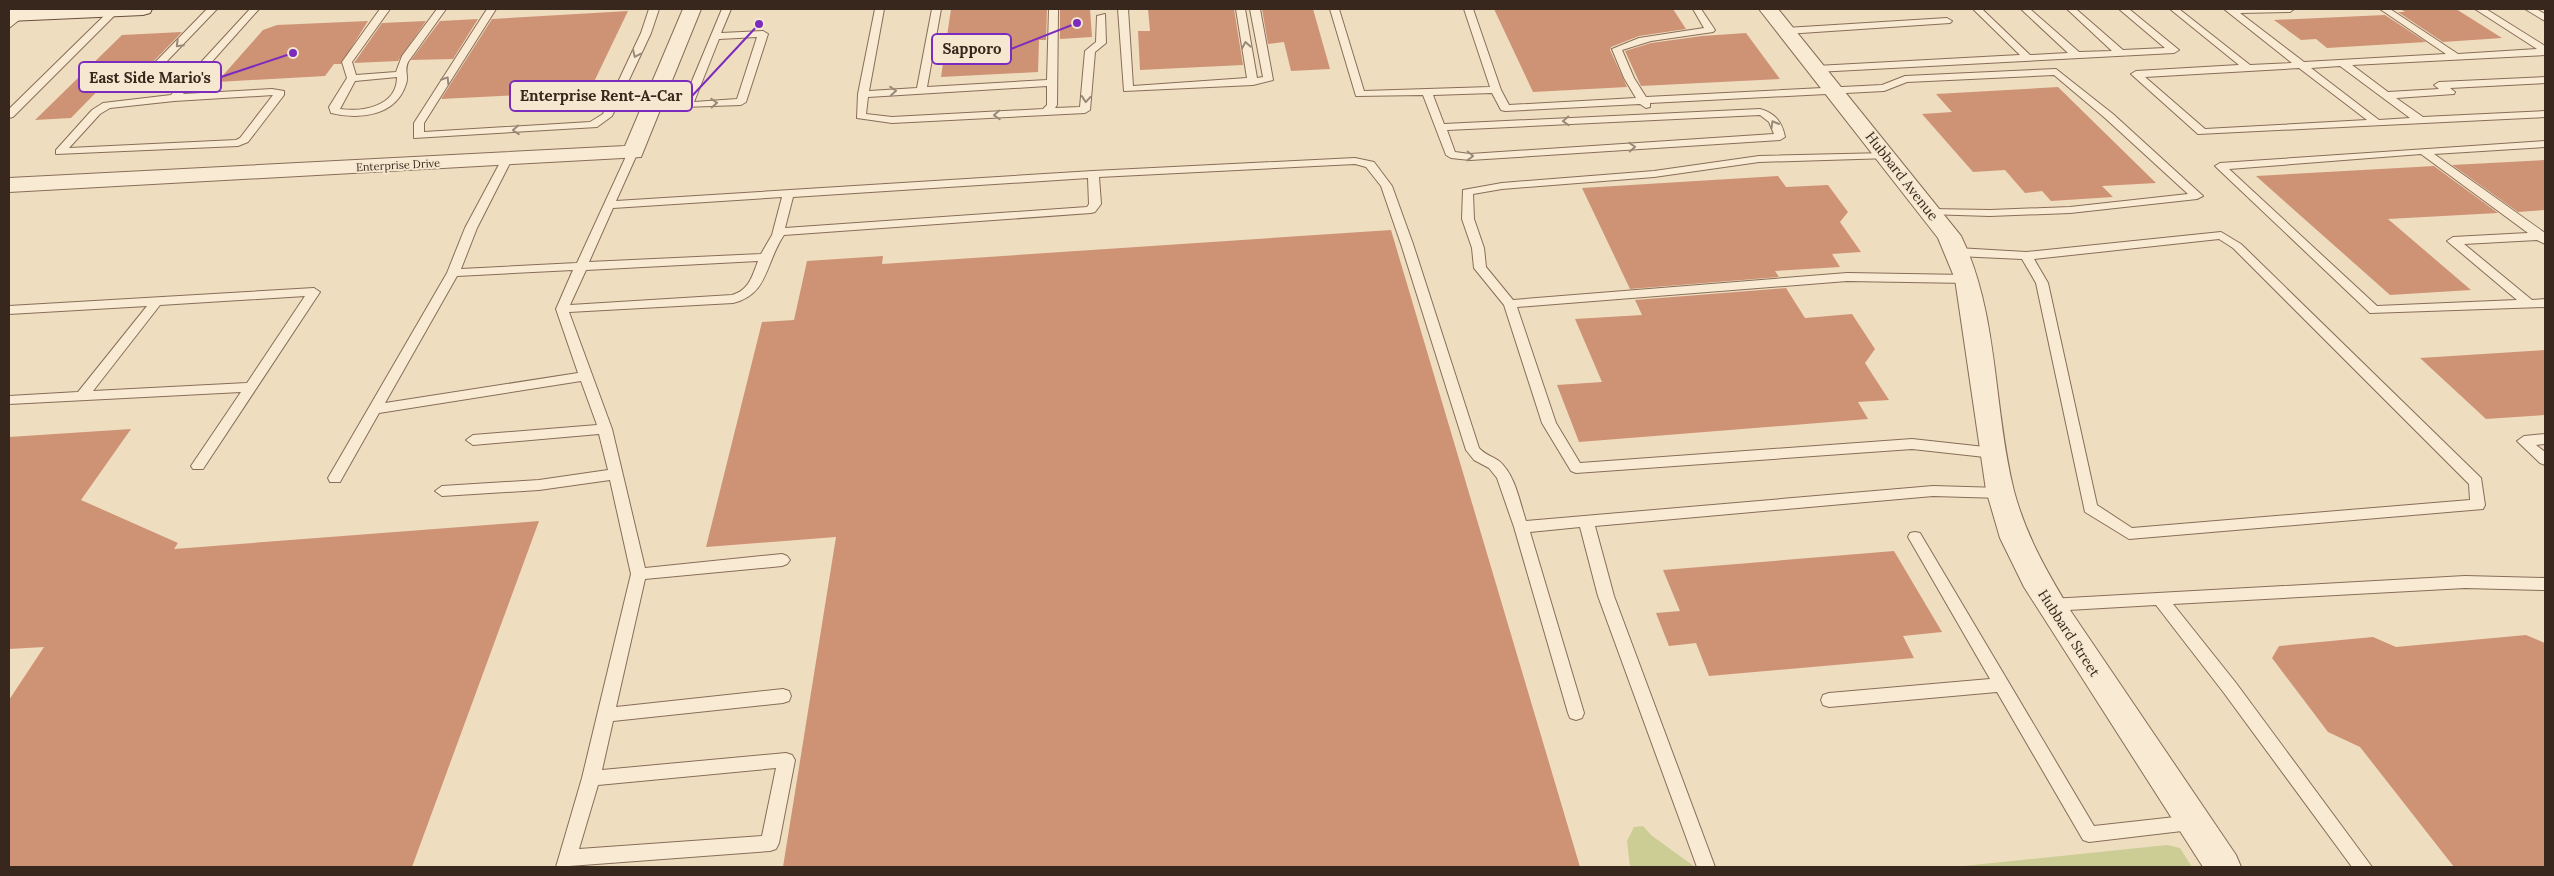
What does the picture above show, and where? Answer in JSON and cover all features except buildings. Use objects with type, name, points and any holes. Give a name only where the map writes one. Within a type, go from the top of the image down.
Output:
[{"type":"street","points":[[17,16],[143,9]]},
{"type":"street","points":[[633,152],[692,9]]},
{"type":"street","name":"Hubbard Avenue","points":[[1768,9],[1949,236],[1967,279],[1981,370]]},
{"type":"street","name":"Enterprise Drive","points":[[9,185],[633,152]]},
{"type":"street","name":"Hubbard Street","points":[[1981,370],[2001,493],[2015,538],[2050,606],[2223,867]]},
{"type":"lane","points":[[184,87],[142,89],[138,85],[212,9]]},
{"type":"lane","points":[[174,98],[280,93],[244,140],[238,143],[60,152],[96,112],[108,105],[174,98],[255,9]]},
{"type":"lane","points":[[385,9],[347,62],[352,78],[334,107],[335,111],[378,111],[385,108],[393,100],[402,83],[403,74],[401,67],[441,9]]},
{"type":"lane","points":[[490,9],[419,123],[418,136],[593,126],[607,116],[646,33],[654,9]]},
{"type":"lane","points":[[714,36],[763,34],[741,102],[687,105],[714,36],[726,9]]},
{"type":"lane","points":[[879,9],[863,94],[861,116],[892,120],[1085,110],[1090,51],[1101,43],[1102,16]]},
{"type":"lane","points":[[922,89],[936,9]]},
{"type":"lane","points":[[1045,113],[1052,105],[1054,9]]},
{"type":"lane","points":[[1122,9],[1128,89],[1268,80],[1255,9]]},
{"type":"lane","points":[[1240,9],[1253,82]]},
{"type":"lane","points":[[1334,9],[1360,94],[1496,90]]},
{"type":"lane","points":[[1469,9],[1496,90],[1505,108],[1884,88],[1905,79],[2056,72],[2109,116],[2197,196],[2070,210],[1990,213],[1930,212]]},
{"type":"lane","points":[[1653,117],[1629,78],[1616,49],[1634,41],[1680,36],[1710,30],[1697,9]]},
{"type":"lane","points":[[1978,9],[2028,58]]},
{"type":"lane","points":[[2025,9],[2076,55]]},
{"type":"lane","points":[[2071,9],[2121,53]]},
{"type":"lane","points":[[1816,69],[2174,50],[2124,9]]},
{"type":"lane","points":[[2174,9],[2248,68]]},
{"type":"lane","points":[[2230,10],[2290,9]]},
{"type":"lane","points":[[2384,9],[2455,56]]},
{"type":"lane","points":[[2480,9],[2545,51]]},
{"type":"lane","points":[[2530,9],[2545,18]]},
{"type":"lane","points":[[9,115],[114,10]]},
{"type":"lane","points":[[2230,10],[2377,123]]},
{"type":"lane","points":[[1786,31],[1947,21]]},
{"type":"lane","points":[[2545,51],[2136,74],[2202,132],[2545,114]]},
{"type":"lane","points":[[2342,63],[2420,120]]},
{"type":"lane","points":[[352,78],[403,74]]},
{"type":"lane","points":[[2386,95],[2450,92],[2440,85],[2545,80]]},
{"type":"lane","points":[[863,94],[922,89],[1052,83]]},
{"type":"lane","points":[[1428,92],[1451,155],[1470,157],[1780,137],[1778,126],[1767,113],[1760,112],[1441,127]]},
{"type":"lane","points":[[2545,144],[2220,166],[2374,310],[2545,303]]},
{"type":"lane","points":[[2423,151],[2543,237]]},
{"type":"lane","points":[[590,778],[786,760],[770,843],[566,862],[590,778],[639,574],[604,429],[562,309],[633,152]]},
{"type":"lane","points":[[1886,156],[1760,159],[1654,174],[1502,186],[1467,192],[1468,219],[1478,248],[1480,268],[1510,304],[1549,423],[1576,468],[1912,444],[1994,453]]},
{"type":"lane","points":[[334,478],[453,273],[471,228],[507,159]]},
{"type":"lane","points":[[609,205],[1093,174],[1355,161],[1370,164],[1386,186],[1407,244],[1473,450],[1480,457],[1494,464],[1503,476],[1521,527],[1576,713]]},
{"type":"lane","points":[[779,232],[1091,210],[1095,204],[1093,174]]},
{"type":"lane","points":[[562,309],[732,299],[745,295],[754,287],[765,256],[779,232],[788,194]]},
{"type":"lane","points":[[1957,252],[2026,256],[2221,235],[2237,246],[2476,482],[2478,505],[2129,534],[2090,508],[2042,282],[2026,256]]},
{"type":"lane","points":[[2528,303],[2454,241],[2543,237]]},
{"type":"lane","points":[[453,273],[765,256]]},
{"type":"lane","points":[[1510,304],[1847,277],[1967,279]]},
{"type":"lane","points":[[9,310],[314,292],[198,466]]},
{"type":"lane","points":[[82,396],[157,301]]},
{"type":"lane","points":[[374,409],[586,376]]},
{"type":"lane","points":[[9,400],[251,387]]},
{"type":"lane","points":[[473,440],[604,429]]},
{"type":"lane","points":[[2545,439],[2524,442],[2545,460]]},
{"type":"lane","points":[[442,492],[539,485],[616,474]]},
{"type":"lane","points":[[1521,527],[1933,491],[2001,493]]},
{"type":"lane","points":[[1586,521],[1606,596],[1706,867]]},
{"type":"lane","points":[[1914,537],[2089,834],[2194,823]]},
{"type":"lane","points":[[639,574],[782,560]]},
{"type":"lane","points":[[2050,606],[2465,582],[2545,584]]},
{"type":"lane","points":[[2160,599],[2230,688],[2363,867]]},
{"type":"lane","points":[[1830,700],[2002,685]]},
{"type":"lane","points":[[605,715],[783,696]]},
{"type":"green space","points":[[1643,826],[1651,835],[1695,867],[1630,867],[1627,841],[1634,827]]},
{"type":"green space","points":[[2167,845],[2180,848],[2192,867],[1953,867]]},
{"type":"place","name":"Sapporo","points":[[1077,23]]},
{"type":"place","name":"Enterprise Rent-A-Car","points":[[759,24]]},
{"type":"place","name":"East Side Mario's","points":[[293,53]]}]
